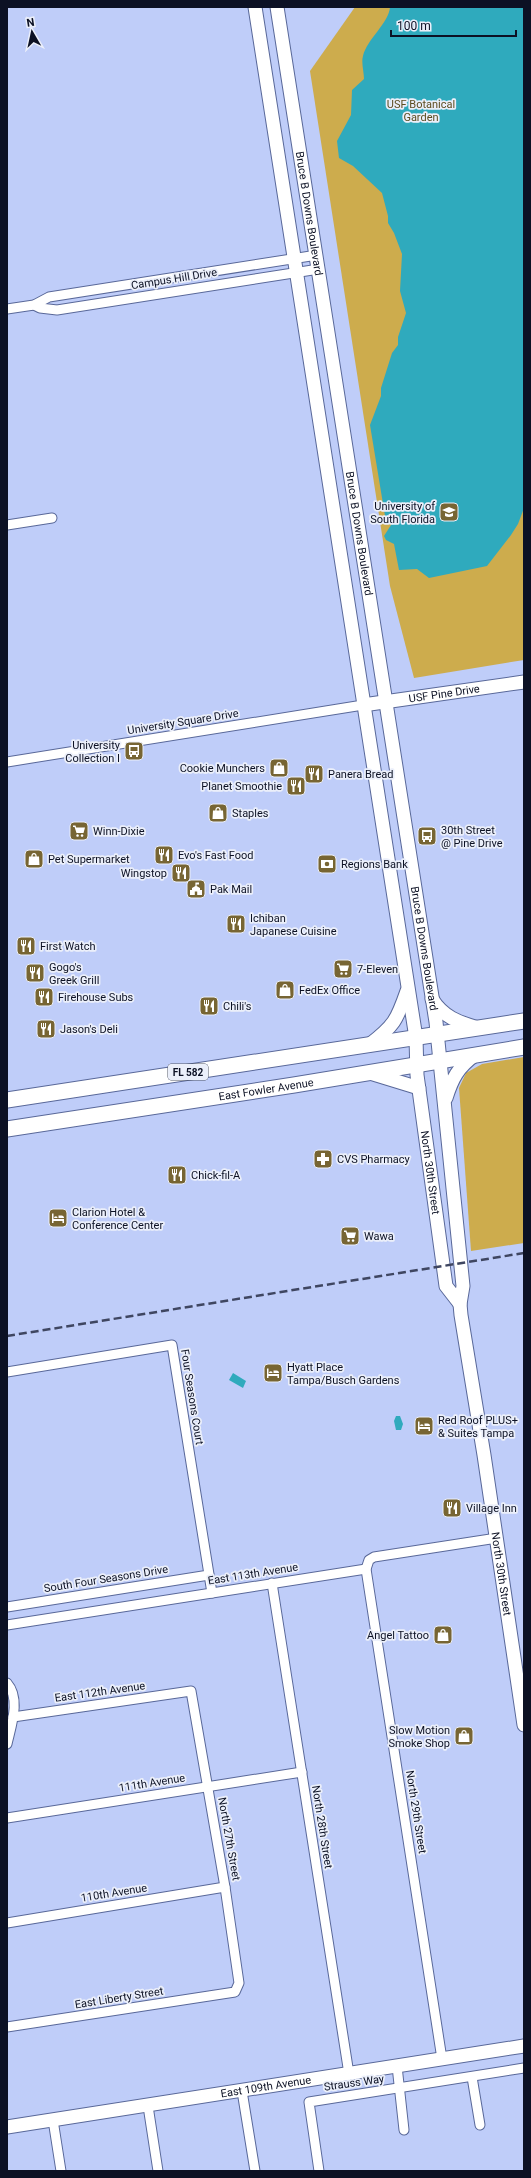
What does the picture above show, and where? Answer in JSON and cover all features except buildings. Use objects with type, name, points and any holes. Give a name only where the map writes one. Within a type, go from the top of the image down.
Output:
[{"type":"main road","name":"Bruce B Downs Boulevard","points":[[255,7],[416,1038]]},
{"type":"main road","name":"Bruce B Downs Boulevard","points":[[278,7],[387,703],[430,996],[437,1034],[439,1061]]},
{"type":"main road","name":"USF Pine Drive","points":[[364,705],[387,703],[524,682]]},
{"type":"main road","points":[[369,1044],[394,1024],[408,989]]},
{"type":"main road","points":[[430,996],[438,1008],[447,1016],[459,1023],[478,1028]]},
{"type":"main road","name":"FL 582","points":[[7,1100],[416,1038],[524,1020]]},
{"type":"main road","name":"North 30th Street","points":[[416,1038],[416,1065],[446,1286],[460,1304]]},
{"type":"main road","name":"East Fowler Avenue","points":[[7,1129],[370,1073],[524,1047]]},
{"type":"main road","points":[[445,1103],[452,1078],[464,1064],[475,1055]]},
{"type":"main road","name":"North 30th Street","points":[[439,1061],[445,1103],[462,1286],[460,1304],[524,1725]]},
{"type":"main road","points":[[370,1073],[419,1088]]},
{"type":"main road","name":"East 109th Avenue","points":[[7,2127],[524,2046]]},
{"type":"street","name":"Campus Hill Drive","points":[[7,309],[34,305],[48,297],[317,255]]},
{"type":"street","name":"Campus Hill Drive","points":[[34,305],[40,308],[57,310],[319,269]]},
{"type":"street","points":[[7,525],[52,518]]},
{"type":"street","name":"University Square Drive","points":[[7,762],[364,705]]},
{"type":"street","name":"Four Seasons Court","points":[[7,1372],[172,1345],[212,1593]]},
{"type":"street","points":[[366,1569],[369,1560],[374,1557],[496,1538]]},
{"type":"street","name":"East 113th Avenue","points":[[7,1624],[366,1569]]},
{"type":"street","name":"North 29th Street","points":[[366,1569],[442,2059]]},
{"type":"street","name":"South Four Seasons Drive","points":[[7,1607],[209,1575]]},
{"type":"street","name":"North 28th Street","points":[[272,1583],[348,2074]]},
{"type":"street","points":[[7,1684],[11,1688],[14,1702],[13,1717],[7,1744]]},
{"type":"street","name":"East 112th Avenue","points":[[13,1717],[191,1691]]},
{"type":"street","name":"North 27th Street","points":[[191,1691],[225,1888],[239,1983],[235,1992]]},
{"type":"street","name":"111th Avenue","points":[[7,1818],[302,1772]]},
{"type":"street","name":"110th Avenue","points":[[7,1923],[225,1888]]},
{"type":"street","name":"East Liberty Street","points":[[7,2027],[235,1992]]},
{"type":"street","name":"Strauss Way","points":[[397,2066],[401,2088]]},
{"type":"street","name":"Strauss Way","points":[[319,2171],[309,2102],[524,2068]]},
{"type":"street","points":[[472,2077],[480,2125]]},
{"type":"street","points":[[401,2088],[404,2130]]},
{"type":"street","points":[[242,2091],[255,2171]]},
{"type":"street","points":[[148,2106],[158,2171]]},
{"type":"street","points":[[53,2120],[61,2171]]},
{"type":"green space","name":"USF Botanical Garden","points":[[355,7],[524,7],[524,660],[414,678],[390,586],[310,71]]},
{"type":"green space","points":[[524,1057],[524,1243],[471,1251],[459,1088],[466,1073],[482,1064]]},
{"type":"shaded area","name":"USF Botanical Garden","points":[[390,7],[524,7],[524,508],[518,524],[511,535],[487,566],[429,578],[417,569],[399,570],[394,544],[386,540],[384,536],[391,525],[389,518],[385,516],[370,425],[381,396],[381,388],[392,353],[398,345],[398,337],[406,313],[400,291],[402,254],[394,233],[388,223],[388,216],[382,193],[353,166],[339,158],[337,141],[351,115],[352,90],[364,79],[362,61],[365,50],[386,19]]},
{"type":"shaded area","points":[[233,1373],[246,1381],[243,1388],[229,1380]]},
{"type":"shaded area","points":[[396,1416],[400,1416],[403,1424],[401,1430],[396,1430],[394,1421]]},
{"type":"railway","points":[[7,1336],[524,1253]]},
{"type":"place","name":"University of South Florida","points":[[449,512]]},
{"type":"place","name":"University Collection I","points":[[134,751]]},
{"type":"place","name":"Cookie Munchers","points":[[279,768]]},
{"type":"place","name":"Panera Bread","points":[[314,774]]},
{"type":"place","name":"Planet Smoothie","points":[[296,786]]},
{"type":"place","name":"Staples","points":[[218,813]]},
{"type":"place","name":"Winn-Dixie","points":[[79,831]]},
{"type":"place","name":"30th Street @ Pine Drive","points":[[427,836]]},
{"type":"place","name":"Evo's Fast Food","points":[[164,855]]},
{"type":"place","name":"Pet Supermarket","points":[[34,859]]},
{"type":"place","name":"Regions Bank","points":[[327,864]]},
{"type":"place","name":"Wingstop","points":[[181,873]]},
{"type":"place","name":"Pak Mail","points":[[196,889]]},
{"type":"place","name":"Ichiban Japanese Cuisine","points":[[236,924]]},
{"type":"place","name":"First Watch","points":[[26,946]]},
{"type":"place","name":"7-Eleven","points":[[343,969]]},
{"type":"place","name":"Gogo's Greek Grill","points":[[35,973]]},
{"type":"place","name":"FedEx Office","points":[[285,990]]},
{"type":"place","name":"Firehouse Subs","points":[[44,997]]},
{"type":"place","name":"Chili's","points":[[209,1006]]},
{"type":"place","name":"Jason's Deli","points":[[46,1029]]},
{"type":"place","name":"CVS Pharmacy","points":[[323,1159]]},
{"type":"place","name":"Chick-fil-A","points":[[177,1175]]},
{"type":"place","name":"Clarion Hotel & Conference Center","points":[[58,1218]]},
{"type":"place","name":"Wawa","points":[[350,1236]]},
{"type":"place","name":"Hyatt Place Tampa/Busch Gardens","points":[[273,1373]]},
{"type":"place","name":"Red Roof PLUS+ & Suites Tampa","points":[[424,1426]]},
{"type":"place","name":"Village Inn","points":[[452,1508]]},
{"type":"place","name":"Angel Tattoo","points":[[443,1635]]},
{"type":"place","name":"Slow Motion Smoke Shop","points":[[464,1736]]}]
